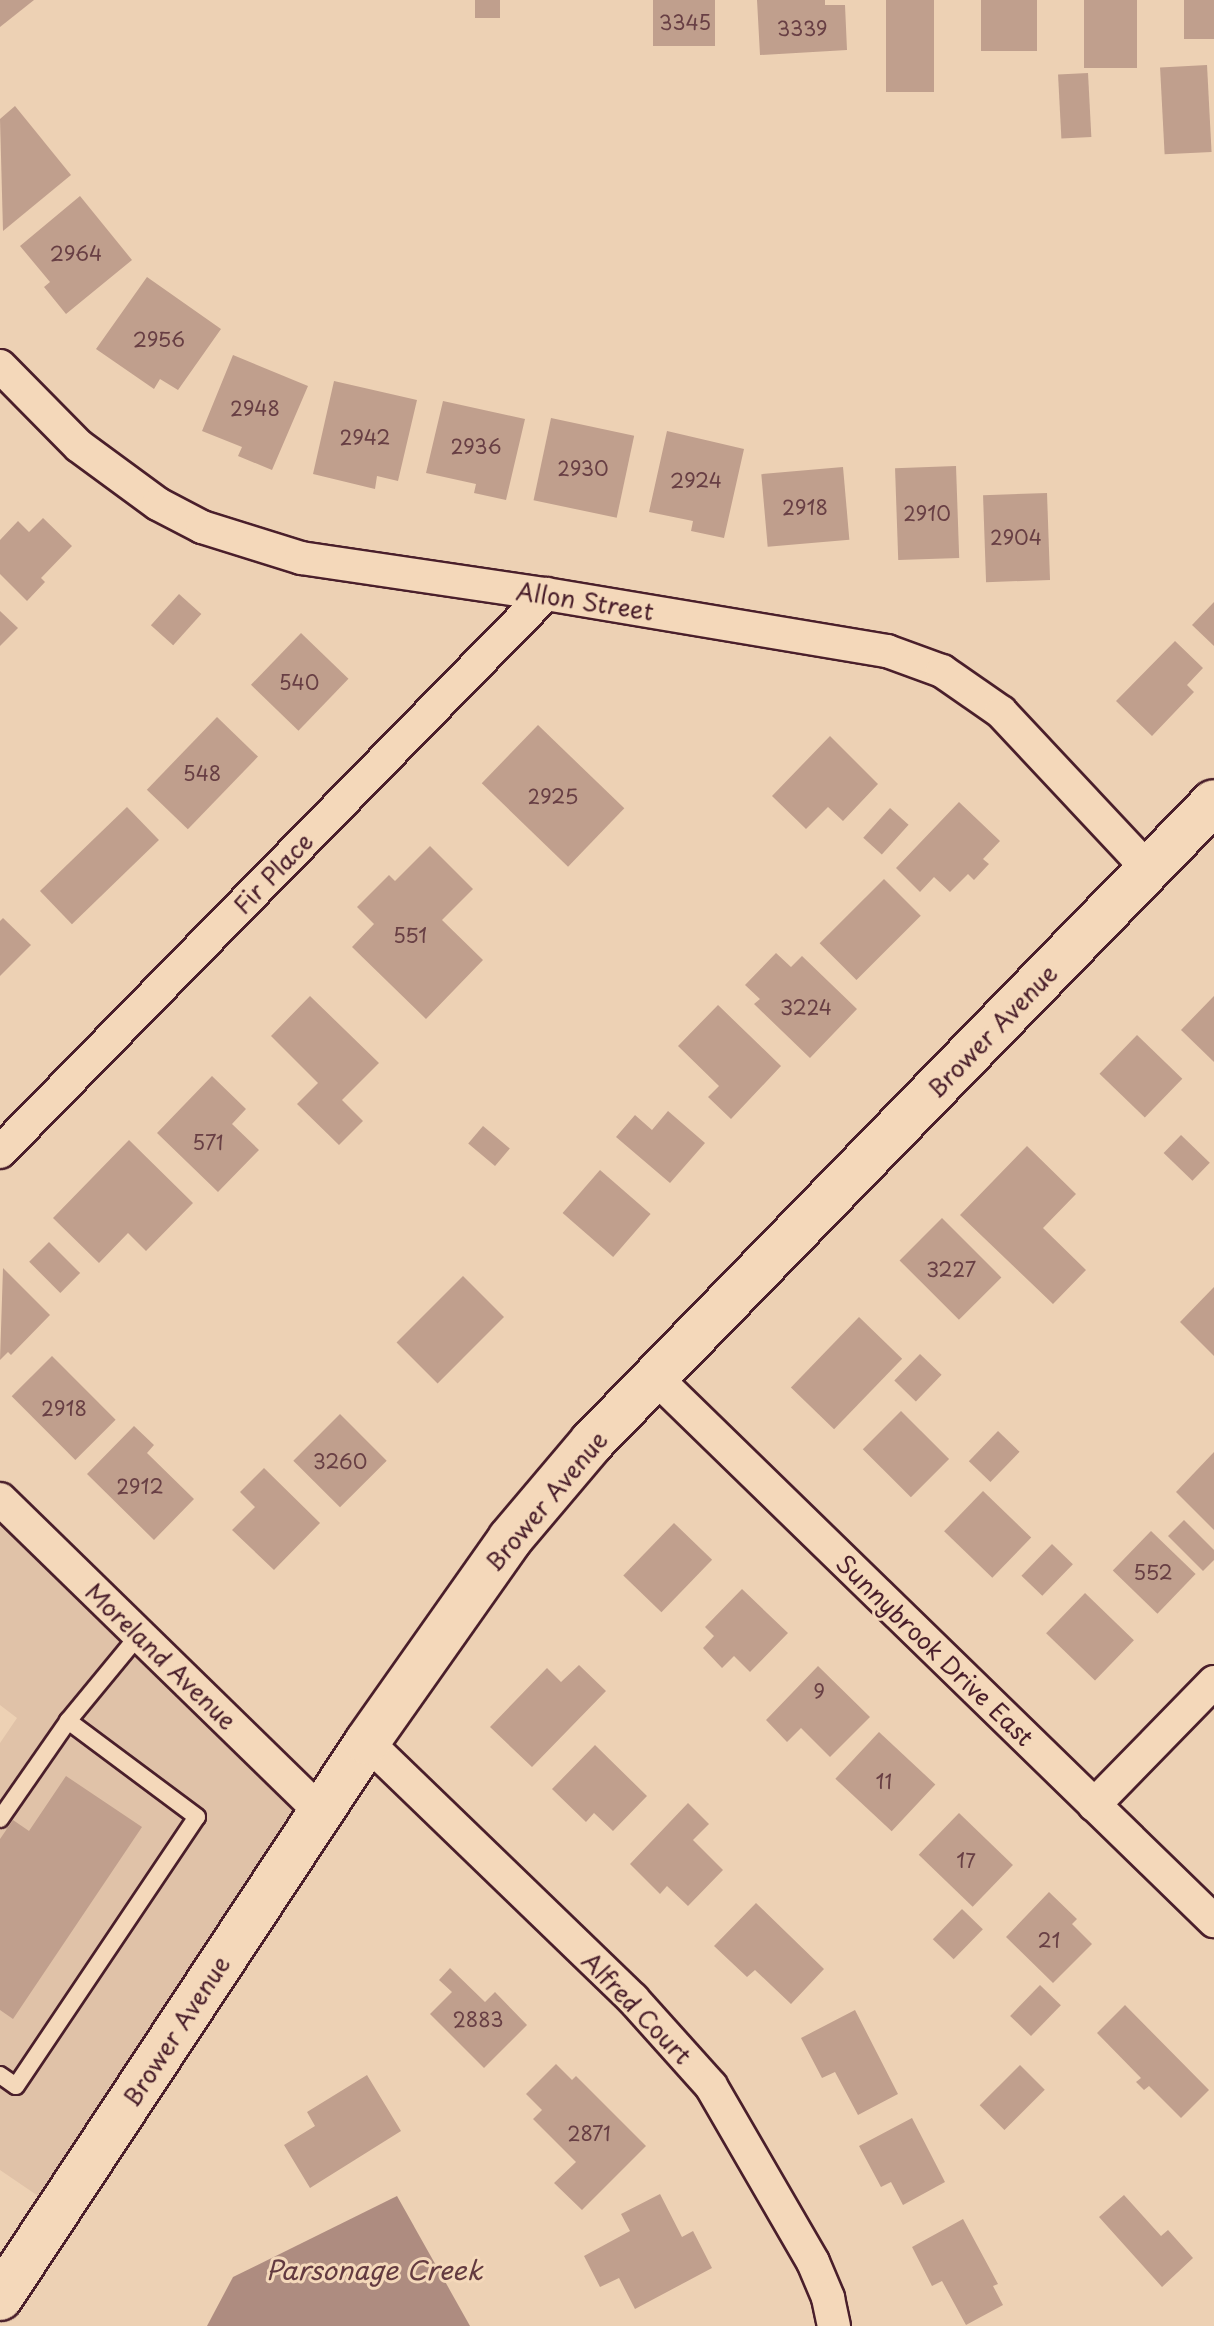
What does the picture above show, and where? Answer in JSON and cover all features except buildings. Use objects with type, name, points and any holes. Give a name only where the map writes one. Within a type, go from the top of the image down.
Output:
[{"type":"main road","name":"Brower Avenue","points":[[0,2298],[367,1742],[510,1539],[592,1442],[1214,802]]},
{"type":"street","name":"Allon Street","points":[[2,374],[79,446],[158,504],[202,527],[301,558],[546,594],[887,651],[942,671],[1001,712],[1148,869]]},
{"type":"street","name":"Fir Place","points":[[0,1152],[546,594]]},
{"type":"street","name":"Sunnybrook Drive East","points":[[656,1378],[1214,1921]]},
{"type":"street","name":"Moreland Avenue","points":[[0,1499],[321,1812]]},
{"type":"street","points":[[1094,1805],[1214,1682]]},
{"type":"street","name":"Alfred Court","points":[[367,1742],[633,1999],[711,2086],[813,2262],[828,2298],[834,2326]]},
{"type":"lane","points":[[0,1819],[68,1721],[139,1635]]},
{"type":"lane","points":[[0,2075],[16,2086],[197,1817],[68,1721]]},
{"type":"shaded area","points":[[0,1514],[326,1828],[66,2215],[0,2170],[0,1743],[17,1718],[0,1705]]},
{"type":"water","name":"Parsonage Creek","points":[[397,2196],[470,2326],[207,2326],[233,2277]]}]
